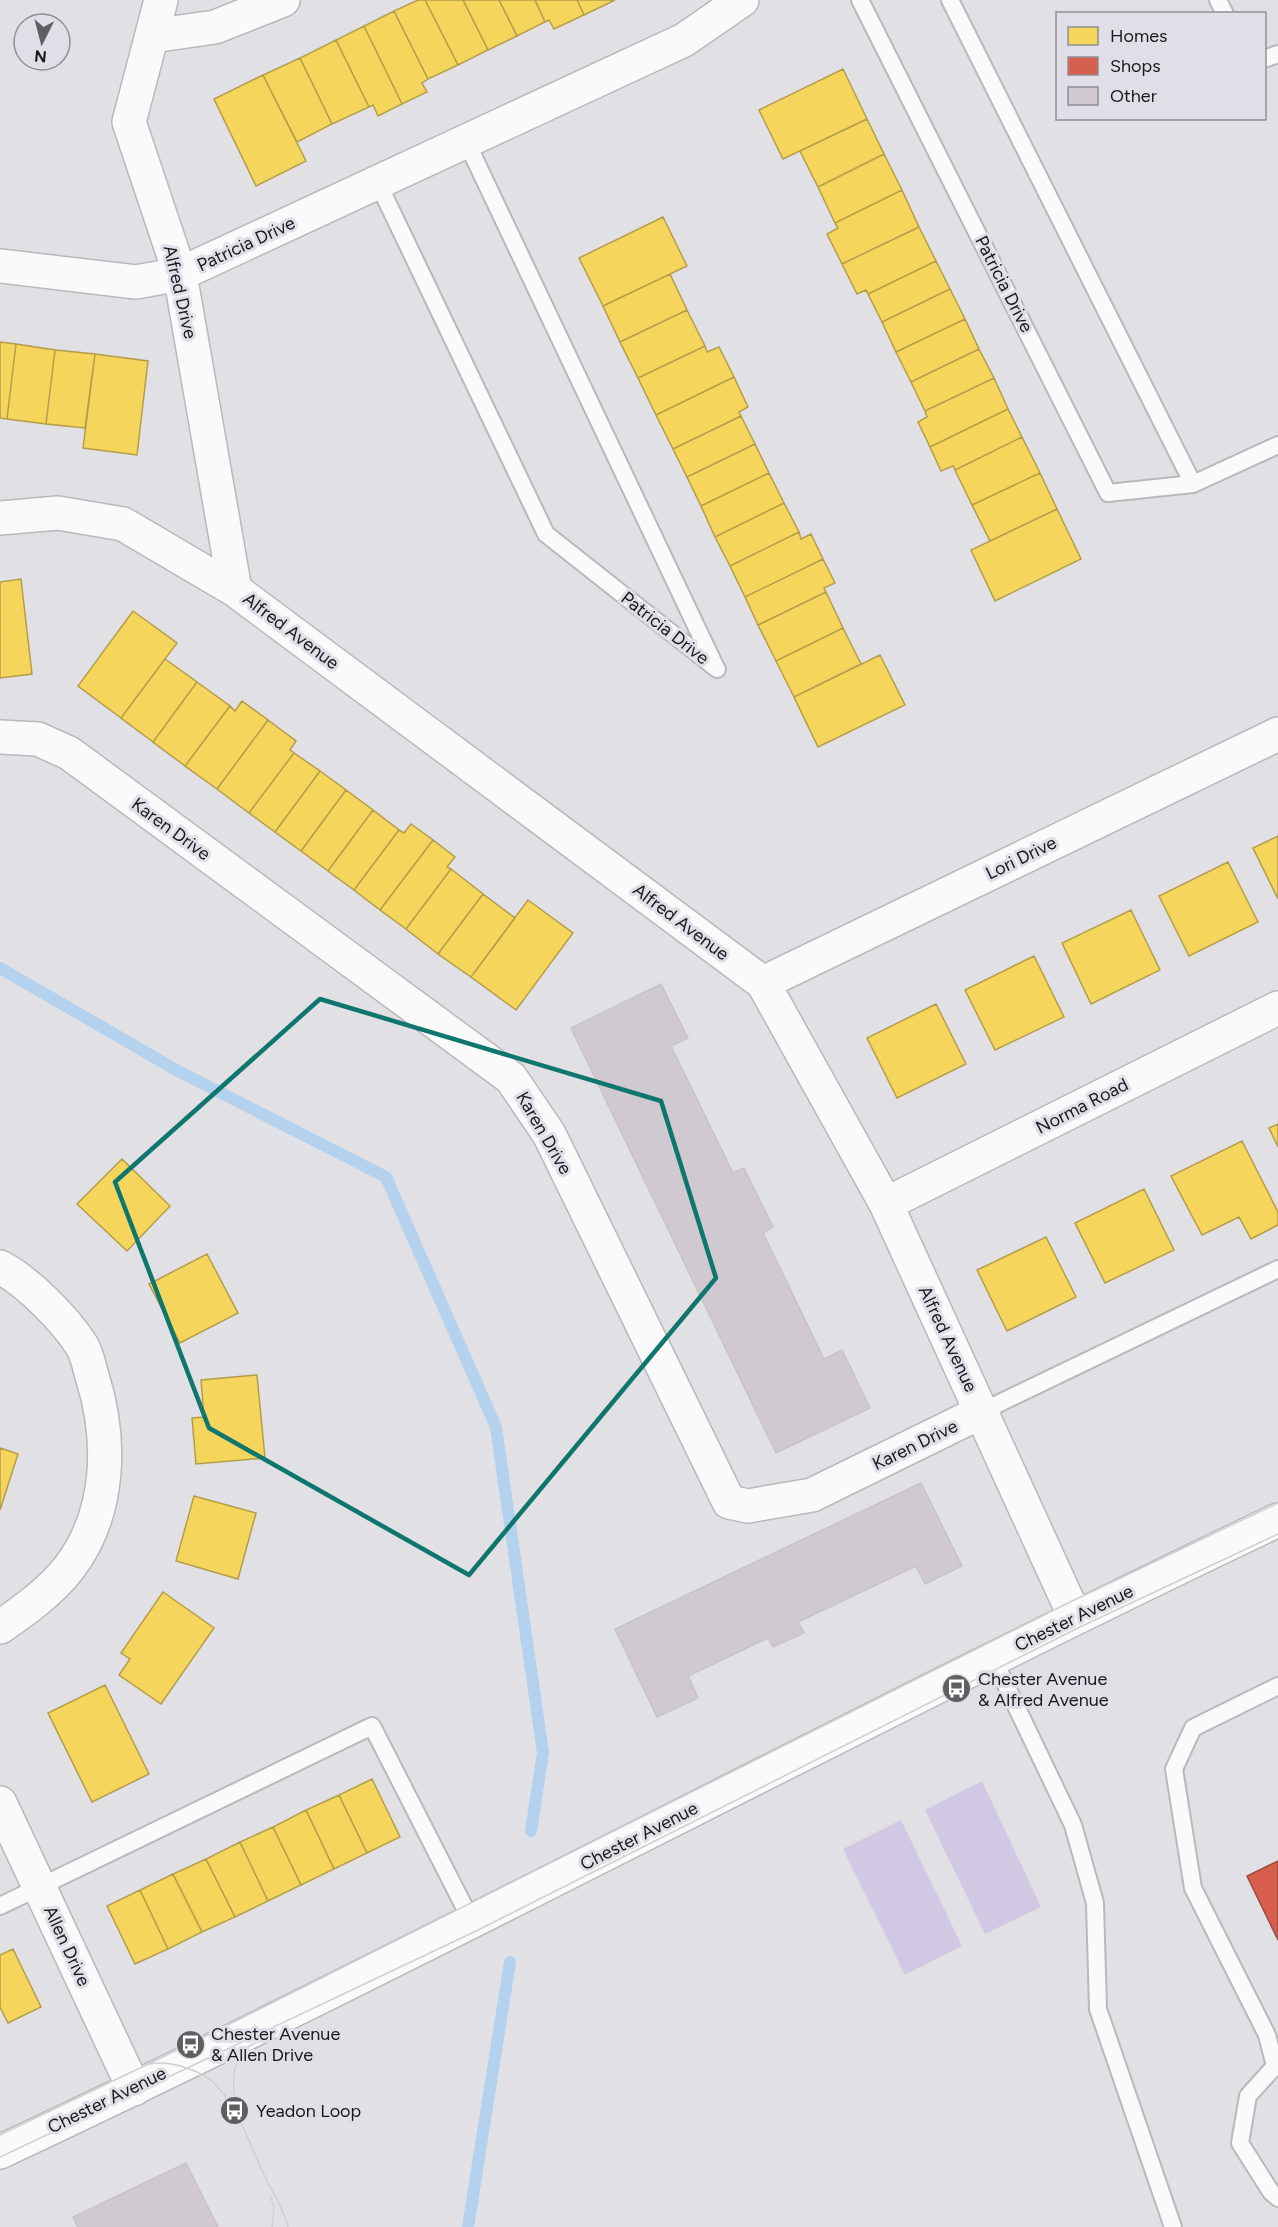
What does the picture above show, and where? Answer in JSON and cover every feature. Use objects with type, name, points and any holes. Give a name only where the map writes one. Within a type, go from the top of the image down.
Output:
[{"type":"street","name":"Alfred Drive","points":[[161,0],[129,122],[180,274],[235,590]]},
{"type":"street","points":[[152,36],[215,27],[283,0]]},
{"type":"street","name":"Patricia Drive","points":[[0,266],[136,282],[180,274],[684,40],[742,0]]},
{"type":"street","name":"Alfred Avenue","points":[[0,518],[58,513],[123,524],[235,590],[763,983],[886,1204],[1075,1617]]},
{"type":"street","name":"Lori Drive","points":[[763,983],[1278,734]]},
{"type":"street","name":"Karen Drive","points":[[0,736],[38,739],[69,753],[511,1078],[549,1134],[729,1502],[748,1506],[812,1495],[981,1412]]},
{"type":"street","name":"Norma Road","points":[[886,1204],[1278,1008]]},
{"type":"street","points":[[0,1267],[46,1303],[82,1346],[98,1394],[106,1449],[102,1489],[91,1527],[70,1567],[38,1601],[0,1627]]},
{"type":"street","name":"Chester Avenue","points":[[0,2152],[134,2089],[1075,1617],[1278,1520]]},
{"type":"street","name":"Allen Drive","points":[[0,1803],[134,2089]]},
{"type":"lane","points":[[950,0],[1193,484],[1278,445]]},
{"type":"lane","name":"Patricia Drive","points":[[865,2],[1108,493],[1193,484]]},
{"type":"lane","name":"Patricia Drive","points":[[378,183],[546,534],[717,669],[467,142]]},
{"type":"lane","points":[[981,1412],[1278,1269]]},
{"type":"lane","points":[[993,1658],[1073,1825],[1095,1903],[1098,2010],[1173,2227]]},
{"type":"lane","points":[[1278,1686],[1193,1728],[1174,1768],[1192,1888],[1267,2035],[1275,2066],[1248,2096],[1240,2143],[1271,2192],[1278,2198]]},
{"type":"lane","points":[[0,1906],[372,1726],[471,1920]]},
{"type":"highlighted area","points":[[320,999],[661,1101],[716,1278],[469,1575],[209,1428],[115,1182]]},
{"type":"shaded area","points":[[982,1781],[1041,1907],[985,1934],[925,1810]]},
{"type":"shaded area","points":[[901,1820],[962,1946],[905,1975],[843,1849]]},
{"type":"building: Homes","points":[[418,0],[425,0],[458,65],[428,79],[394,11]]},
{"type":"building: Homes","points":[[425,0],[463,0],[488,50],[458,65]]},
{"type":"building: Homes","points":[[463,0],[499,0],[517,36],[488,50]]},
{"type":"building: Homes","points":[[499,0],[535,0],[545,22],[517,36]]},
{"type":"building: Homes","points":[[535,0],[577,0],[584,15],[554,29],[549,20],[545,22]]},
{"type":"building: Homes","points":[[577,0],[615,0],[584,15]]},
{"type":"building: Homes","points":[[394,11],[428,79],[422,83],[427,92],[402,104],[364,26]]},
{"type":"building: Homes","points":[[364,26],[402,104],[378,116],[373,105],[369,107],[336,40]]},
{"type":"building: Homes","points":[[336,40],[369,107],[332,124],[300,58]]},
{"type":"building: Homes","points":[[300,58],[332,124],[297,142],[263,75]]},
{"type":"building: Homes","points":[[843,69],[867,119],[783,159],[759,110]]},
{"type":"building: Homes","points":[[263,75],[306,161],[256,186],[214,99]]},
{"type":"building: Homes","points":[[867,119],[884,154],[818,187],[800,151]]},
{"type":"building: Homes","points":[[884,154],[902,190],[835,223],[818,187]]},
{"type":"building: Homes","points":[[902,190],[919,227],[842,264],[827,234],[838,228],[835,223]]},
{"type":"building: Homes","points":[[663,217],[687,266],[603,306],[579,258]]},
{"type":"building: Homes","points":[[919,227],[936,261],[868,294],[866,290],[857,294],[842,264]]},
{"type":"building: Homes","points":[[936,261],[950,289],[882,322],[868,294]]},
{"type":"building: Homes","points":[[670,274],[687,310],[620,342],[603,306]]},
{"type":"building: Homes","points":[[950,289],[965,319],[896,352],[882,322]]},
{"type":"building: Homes","points":[[687,310],[705,346],[638,378],[620,342]]},
{"type":"building: Homes","points":[[965,319],[979,349],[911,382],[896,352]]},
{"type":"building: Homes","points":[[0,342],[16,344],[7,419],[0,418]]},
{"type":"building: Homes","points":[[16,344],[55,350],[46,424],[7,419]]},
{"type":"building: Homes","points":[[705,346],[707,352],[719,347],[734,377],[656,415],[638,378]]},
{"type":"building: Homes","points":[[979,349],[994,378],[925,411],[911,382]]},
{"type":"building: Homes","points":[[55,350],[95,354],[85,428],[46,424]]},
{"type":"building: Homes","points":[[95,354],[148,361],[137,455],[83,448]]},
{"type":"building: Homes","points":[[734,377],[748,407],[739,412],[741,416],[673,449],[656,415]]},
{"type":"building: Homes","points":[[994,378],[1008,409],[930,447],[918,422],[927,417],[925,411]]},
{"type":"building: Homes","points":[[1008,409],[1022,437],[955,470],[953,466],[941,471],[930,447]]},
{"type":"building: Homes","points":[[741,416],[755,444],[687,477],[673,449]]},
{"type":"building: Homes","points":[[1022,437],[1040,473],[972,505],[955,470]]},
{"type":"building: Homes","points":[[755,444],[769,473],[701,506],[687,477]]},
{"type":"building: Homes","points":[[769,473],[784,503],[715,537],[701,506]]},
{"type":"building: Homes","points":[[1040,473],[1057,509],[990,541],[972,505]]},
{"type":"building: Homes","points":[[784,503],[799,532],[730,566],[715,537]]},
{"type":"building: Homes","points":[[1057,509],[1081,559],[995,601],[971,550]]},
{"type":"building: Homes","points":[[799,532],[801,539],[811,534],[823,559],[745,597],[730,566]]},
{"type":"building: Homes","points":[[823,559],[835,583],[824,588],[826,592],[758,625],[745,597]]},
{"type":"building: Homes","points":[[21,579],[32,674],[0,678],[0,582]]},
{"type":"building: Homes","points":[[826,592],[843,628],[776,661],[758,625]]},
{"type":"building: Homes","points":[[133,611],[177,643],[121,718],[78,686]]},
{"type":"building: Homes","points":[[843,628],[861,664],[794,697],[776,661]]},
{"type":"building: Homes","points":[[880,655],[905,705],[818,747],[794,697]]},
{"type":"building: Homes","points":[[165,659],[197,682],[153,742],[121,718]]},
{"type":"building: Homes","points":[[197,682],[230,706],[185,766],[153,742]]},
{"type":"building: Homes","points":[[242,701],[268,720],[217,789],[185,766],[230,706],[235,711]]},
{"type":"building: Homes","points":[[268,720],[296,741],[290,750],[294,753],[249,813],[217,789]]},
{"type":"building: Homes","points":[[294,753],[320,771],[275,832],[249,813]]},
{"type":"building: Homes","points":[[320,771],[346,790],[301,851],[275,832]]},
{"type":"building: Homes","points":[[346,790],[373,810],[328,871],[301,851]]},
{"type":"building: Homes","points":[[373,810],[399,830],[354,890],[328,871]]},
{"type":"building: Homes","points":[[411,824],[433,840],[380,910],[354,890],[399,830],[404,833]]},
{"type":"building: Homes","points":[[1278,836],[1278,899],[1253,848]]},
{"type":"building: Homes","points":[[433,840],[455,857],[447,867],[451,869],[406,929],[380,910]]},
{"type":"building: Homes","points":[[1228,862],[1258,922],[1189,956],[1159,896]]},
{"type":"building: Homes","points":[[451,869],[483,894],[438,954],[406,929]]},
{"type":"building: Homes","points":[[483,894],[515,918],[471,977],[438,954]]},
{"type":"building: Homes","points":[[528,900],[573,933],[516,1010],[471,977]]},
{"type":"building: Homes","points":[[1131,910],[1160,970],[1091,1004],[1062,943]]},
{"type":"building: Homes","points":[[1034,956],[1064,1017],[995,1050],[965,990]]},
{"type":"building: Homes","points":[[936,1004],[966,1064],[897,1098],[867,1038]]},
{"type":"building: Homes","points":[[1278,1124],[1278,1147],[1269,1128]]},
{"type":"building: Homes","points":[[1242,1141],[1278,1212],[1278,1225],[1251,1239],[1239,1217],[1202,1235],[1171,1176]]},
{"type":"building: Homes","points":[[122,1159],[170,1206],[127,1251],[77,1204]]},
{"type":"building: Homes","points":[[1144,1189],[1174,1250],[1105,1283],[1075,1223]]},
{"type":"building: Homes","points":[[1046,1237],[1076,1297],[1007,1331],[977,1270]]},
{"type":"building: Homes","points":[[207,1254],[238,1313],[180,1343],[149,1284]]},
{"type":"building: Homes","points":[[257,1375],[265,1458],[196,1464],[192,1418],[204,1417],[201,1380]]},
{"type":"building: Homes","points":[[0,1448],[18,1454],[0,1510]]},
{"type":"building: Homes","points":[[194,1496],[256,1513],[238,1579],[176,1561]]},
{"type":"building: Homes","points":[[163,1592],[214,1628],[161,1704],[119,1675],[130,1659],[121,1653]]},
{"type":"building: Homes","points":[[105,1685],[149,1774],[92,1802],[48,1713]]},
{"type":"building: Homes","points":[[372,1779],[400,1837],[367,1853],[339,1795]]},
{"type":"building: Homes","points":[[339,1795],[367,1853],[334,1869],[306,1810]]},
{"type":"building: Homes","points":[[306,1810],[334,1869],[301,1885],[273,1827]]},
{"type":"building: Homes","points":[[273,1827],[301,1885],[268,1901],[240,1842]]},
{"type":"building: Homes","points":[[240,1842],[268,1901],[235,1917],[206,1859]]},
{"type":"building: Homes","points":[[206,1859],[235,1917],[202,1932],[173,1874]]},
{"type":"building: Homes","points":[[173,1874],[202,1932],[168,1949],[140,1890]]},
{"type":"building: Homes","points":[[140,1890],[168,1949],[135,1964],[107,1906]]},
{"type":"building: Homes","points":[[13,1949],[41,2007],[8,2023],[0,2007],[0,1955]]},
{"type":"building: Shops","points":[[1278,1861],[1278,1940],[1247,1876]]},
{"type":"building: Other","points":[[661,984],[688,1038],[671,1046],[733,1173],[744,1168],[773,1227],[763,1233],[824,1359],[842,1350],[870,1408],[776,1453],[571,1028]]},
{"type":"building: Other","points":[[921,1483],[962,1566],[925,1584],[916,1566],[798,1622],[804,1633],[773,1647],[768,1638],[688,1676],[698,1698],[657,1717],[615,1629]]},
{"type":"building: Other","points":[[186,2163],[218,2227],[78,2227],[73,2217]]},
{"type":"waterway","points":[[0,968],[178,1071],[386,1177],[496,1427],[543,1753],[531,1831]]},
{"type":"waterway","points":[[468,2227],[510,1962]]},
{"type":"tram line","points":[[0,2135],[190,2044],[1068,1603],[1278,1503]]},
{"type":"tram line","points":[[0,2157],[476,1931],[1080,1627],[1278,1534]]},
{"type":"tram line","points":[[238,2109],[234,2087],[236,2063],[243,2051],[255,2043]]},
{"type":"tram line","points":[[150,2064],[168,2064],[187,2068],[204,2076],[218,2087],[233,2107],[288,2227]]},
{"type":"tram line","points":[[271,2198],[274,2207],[272,2227]]},
{"type":"place","name":"Chester Avenue & Alfred Avenue","points":[[957,1689]]},
{"type":"place","name":"Chester Avenue & Allen Drive","points":[[190,2044]]},
{"type":"place","name":"Yeadon Loop","points":[[235,2111]]}]
